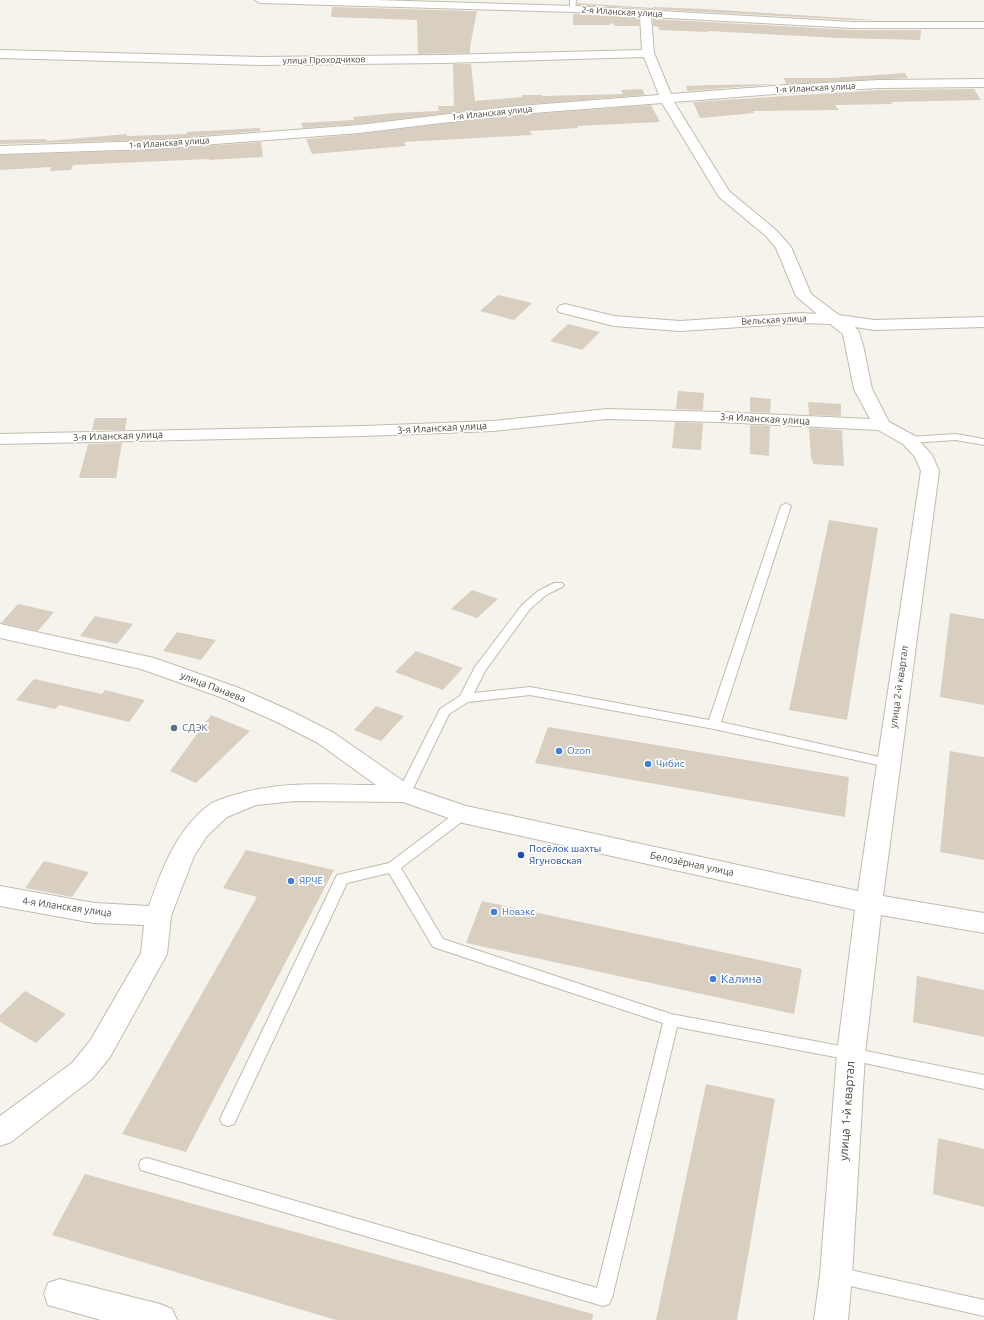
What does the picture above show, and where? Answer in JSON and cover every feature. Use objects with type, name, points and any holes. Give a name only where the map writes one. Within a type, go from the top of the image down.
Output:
[{"type":"street","name":"2-я Иланская улица","points":[[260,0],[573,5],[645,13],[853,25],[984,25]]},
{"type":"street","points":[[645,13],[648,53],[666,98],[724,194],[771,233],[783,247],[804,296],[851,332],[855,345],[863,389],[882,425],[909,440]]},
{"type":"street","name":"улица Проходчиков","points":[[0,54],[260,61],[443,59],[648,53]]},
{"type":"street","name":"1-я Иланская улица","points":[[0,150],[150,145],[344,130],[506,111],[666,98],[856,86],[984,82]]},
{"type":"street","name":"Вельская улица","points":[[564,309],[614,321],[680,326],[801,318],[834,319],[874,325],[984,322]]},
{"type":"street","name":"3-я Иланская улица","points":[[0,439],[364,431],[493,426],[620,414],[882,425]]},
{"type":"street","name":"улица 2-й квартал","points":[[869,903],[930,471],[923,455],[909,440]]},
{"type":"street","name":"улица Панаева","points":[[0,631],[146,663],[231,692],[326,738],[404,794]]},
{"type":"street","points":[[0,1133],[82,1071],[100,1049],[154,954],[158,916],[182,853],[198,830],[218,811],[254,797],[295,792],[404,794]]},
{"type":"street","name":"Белозёрная улица","points":[[404,794],[463,814],[869,903],[984,923]]},
{"type":"street","name":"4-я Иланская улица","points":[[0,896],[94,913],[158,916]]},
{"type":"street","name":"улица 1-й квартал","points":[[831,1320],[836,1275],[851,1054],[869,903]]},
{"type":"street","points":[[60,1294],[160,1320]]},
{"type":"lane","points":[[909,440],[956,437],[984,442]]},
{"type":"lane","points":[[714,725],[786,506]]},
{"type":"lane","points":[[465,698],[479,670],[526,607],[542,593],[558,585]]},
{"type":"lane","points":[[404,794],[444,712],[465,698],[530,691],[714,725],[888,763]]},
{"type":"lane","points":[[228,1119],[342,879],[393,867],[463,814]]},
{"type":"lane","points":[[393,867],[438,943],[671,1020],[851,1054],[984,1082]]},
{"type":"lane","points":[[147,1165],[603,1298],[671,1020]]},
{"type":"lane","points":[[836,1275],[984,1308]]},
{"type":"building","points":[[577,3],[653,8],[704,9],[876,20],[577,5]]},
{"type":"building","points":[[332,7],[477,11],[470,53],[418,54],[417,20],[331,17]]},
{"type":"building","points":[[573,14],[639,17],[639,26],[615,26],[613,23],[609,25],[573,25]]},
{"type":"building","points":[[653,19],[853,30],[921,30],[920,40],[839,38],[659,30],[659,27],[653,26]]},
{"type":"building","points":[[453,64],[471,64],[475,101],[522,97],[522,95],[543,96],[623,94],[621,90],[642,89],[645,95],[507,106],[359,124],[303,128],[301,123],[354,120],[353,117],[395,113],[439,111],[438,106],[454,106]]},
{"type":"building","points":[[905,73],[908,78],[786,84],[784,78],[832,78]]},
{"type":"building","points":[[777,84],[688,91],[686,86],[710,85]]},
{"type":"building","points":[[974,89],[981,100],[835,105],[839,110],[753,111],[754,113],[700,118],[693,102],[879,90]]},
{"type":"building","points":[[651,105],[660,122],[577,126],[578,128],[530,131],[532,135],[404,142],[406,146],[312,154],[306,139],[507,116]]},
{"type":"building","points":[[260,128],[260,131],[150,140],[0,144],[0,140],[47,139],[46,141],[127,134],[127,136],[187,134],[187,132]]},
{"type":"building","points":[[261,142],[263,157],[73,165],[71,170],[50,171],[51,167],[0,170],[0,155],[150,150]]},
{"type":"building","points":[[498,295],[532,303],[514,320],[480,311]]},
{"type":"building","points":[[568,324],[600,332],[582,350],[550,341]]},
{"type":"building","points":[[678,391],[704,393],[703,410],[676,409]]},
{"type":"building","points":[[750,397],[771,399],[770,413],[750,412]]},
{"type":"building","points":[[808,402],[841,404],[841,416],[809,415]]},
{"type":"building","points":[[95,418],[127,418],[125,430],[92,430]]},
{"type":"building","points":[[675,422],[703,423],[701,450],[672,448]]},
{"type":"building","points":[[750,425],[770,426],[769,456],[750,454]]},
{"type":"building","points":[[809,428],[842,430],[844,466],[813,464],[811,459]]},
{"type":"building","points":[[122,443],[116,478],[79,478],[88,444]]},
{"type":"building","points":[[829,520],[878,528],[847,720],[789,710]]},
{"type":"building","points":[[472,590],[498,599],[477,618],[451,609]]},
{"type":"building","points":[[18,604],[54,612],[38,631],[1,623]]},
{"type":"building","points":[[950,613],[984,619],[984,705],[940,697]]},
{"type":"building","points":[[95,616],[133,624],[117,644],[80,636]]},
{"type":"building","points":[[177,632],[216,640],[201,660],[163,651]]},
{"type":"building","points":[[416,651],[463,668],[443,690],[395,672]]},
{"type":"building","points":[[34,679],[102,694],[105,690],[145,700],[129,722],[59,705],[55,709],[16,700]]},
{"type":"building","points":[[376,706],[404,716],[381,741],[354,730]]},
{"type":"building","points":[[211,715],[250,731],[196,783],[170,771]]},
{"type":"building","points":[[548,727],[849,777],[845,817],[535,763]]},
{"type":"building","points":[[950,751],[984,757],[984,860],[940,852]]},
{"type":"building","points":[[246,850],[334,870],[186,1152],[122,1134],[257,897],[223,888]]},
{"type":"building","points":[[44,861],[89,872],[72,897],[25,888]]},
{"type":"building","points":[[482,901],[802,969],[794,1014],[466,943]]},
{"type":"building","points":[[917,976],[984,990],[984,1037],[913,1022]]},
{"type":"building","points":[[25,991],[66,1014],[36,1043],[0,1022],[0,1015]]},
{"type":"building","points":[[706,1084],[775,1099],[737,1320],[656,1320]]},
{"type":"building","points":[[938,1138],[984,1149],[984,1207],[933,1194]]},
{"type":"building","points":[[85,1174],[593,1314],[592,1320],[336,1320],[52,1235]]},
{"type":"place","name":"СДЭК","points":[[174,728]]},
{"type":"place","name":"Ozon","points":[[559,751]]},
{"type":"place","name":"Чибис","points":[[648,764]]},
{"type":"place","name":"Посёлок шахты Ягуновская","points":[[521,855]]},
{"type":"place","name":"ЯРЧЕ","points":[[291,881]]},
{"type":"place","name":"Новэкс","points":[[494,912]]},
{"type":"place","name":"Калина","points":[[713,979]]}]
